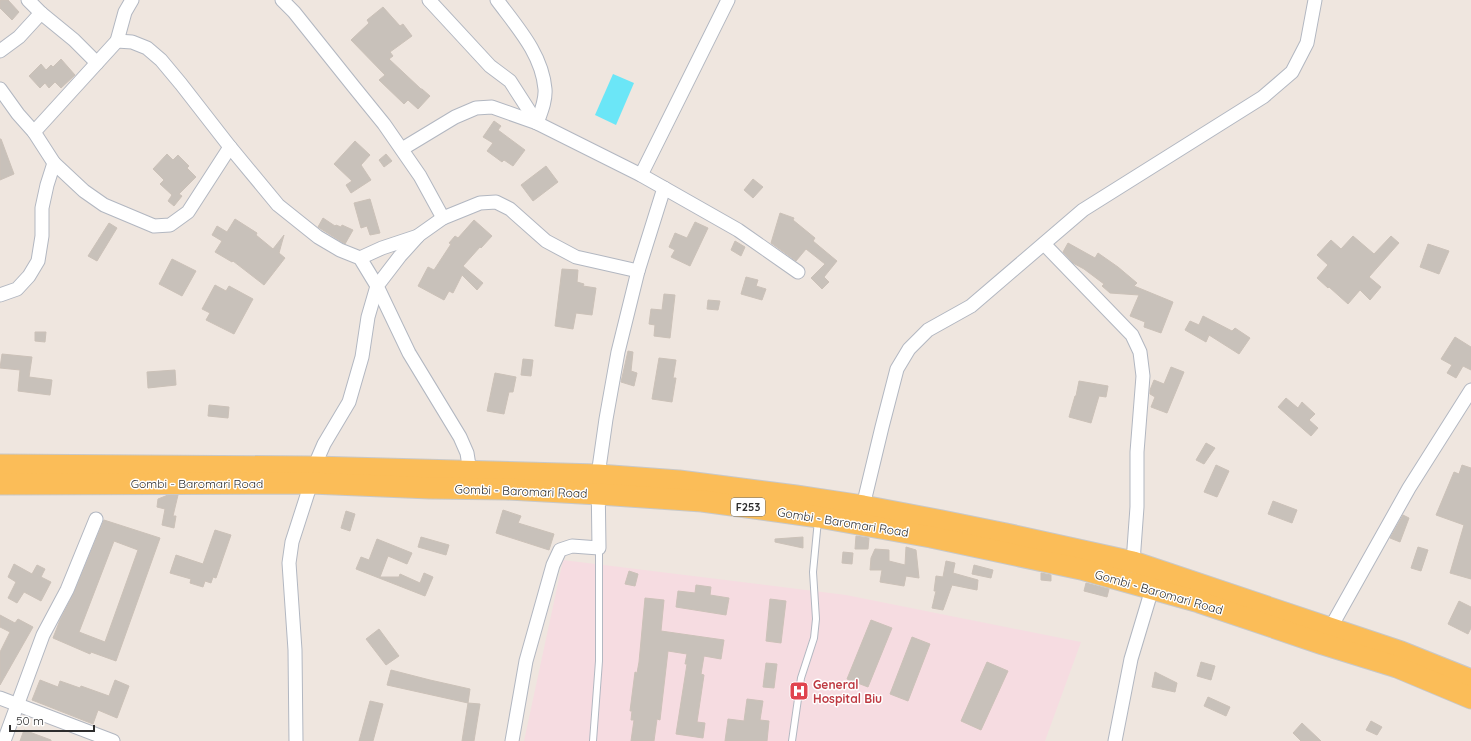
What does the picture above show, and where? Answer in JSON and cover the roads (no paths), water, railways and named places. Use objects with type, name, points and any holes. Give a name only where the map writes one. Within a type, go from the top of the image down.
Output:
[{"type":"main road","name":"Gombi - Baromari Road","points":[[0,465],[313,475],[430,488],[506,489],[679,481],[863,506],[1006,534],[1133,562],[1278,619],[1471,698]]},
{"type":"main road","name":"Gombi - Baromari Road","points":[[0,484],[470,472],[599,484],[702,501],[819,517],[931,537],[1024,556],[1081,569],[1199,602],[1278,619],[1331,627],[1401,652],[1471,680]]},
{"type":"street","points":[[28,0],[41,13],[74,40],[97,63]]},
{"type":"street","points":[[34,132],[117,41],[125,12],[132,0]]},
{"type":"street","points":[[282,0],[294,12],[384,124],[420,176],[443,218]]},
{"type":"street","points":[[430,0],[490,66],[510,81],[538,123]]},
{"type":"street","points":[[497,0],[525,36],[542,69],[545,91],[538,123]]},
{"type":"street","points":[[863,506],[898,369],[909,349],[928,330],[971,306],[1083,210],[1263,97],[1292,72],[1307,43],[1315,0]]},
{"type":"street","points":[[641,175],[726,1]]},
{"type":"street","points":[[0,51],[19,37],[41,13]]},
{"type":"street","points":[[117,41],[132,42],[147,48],[161,60],[190,94],[278,205],[318,237],[340,250],[360,258],[377,286],[409,353],[460,437],[467,453],[470,472]]},
{"type":"street","points":[[0,89],[18,114],[34,132],[54,162],[84,191],[104,205],[154,226],[170,225],[188,212],[230,146]]},
{"type":"street","points":[[402,149],[455,117],[476,108],[492,107],[538,123],[641,175],[738,230],[798,272]]},
{"type":"street","points":[[0,295],[16,289],[29,276],[38,261],[42,236],[42,208],[54,162]]},
{"type":"street","points":[[512,741],[526,661],[553,564],[560,550],[572,546],[599,548],[599,484],[606,419],[618,352],[638,271],[664,188]]},
{"type":"street","points":[[296,741],[295,650],[289,563],[292,542],[324,444],[349,402],[362,356],[368,317],[377,286],[400,256],[420,235],[443,218],[480,203],[496,202],[510,209],[546,241],[576,257],[638,271]]},
{"type":"street","points":[[360,258],[382,248],[420,235]]},
{"type":"street","points":[[1044,244],[1132,335],[1140,352],[1143,376],[1137,452],[1137,507],[1133,562]]},
{"type":"street","points":[[1331,627],[1409,488],[1471,390]]},
{"type":"street","points":[[4,741],[43,636],[67,590],[96,519]]},
{"type":"street","points":[[1115,741],[1131,659],[1152,589]]},
{"type":"street","points":[[0,698],[113,741]]},
{"type":"lane","points":[[792,741],[801,678],[814,638],[816,619],[813,572],[819,517]]},
{"type":"lane","points":[[592,741],[599,661],[599,548]]},
{"type":"water","points":[[613,74],[634,83],[616,125],[595,115]]},
{"type":"place","name":"General Hospital Biu","points":[[799,691]]}]
